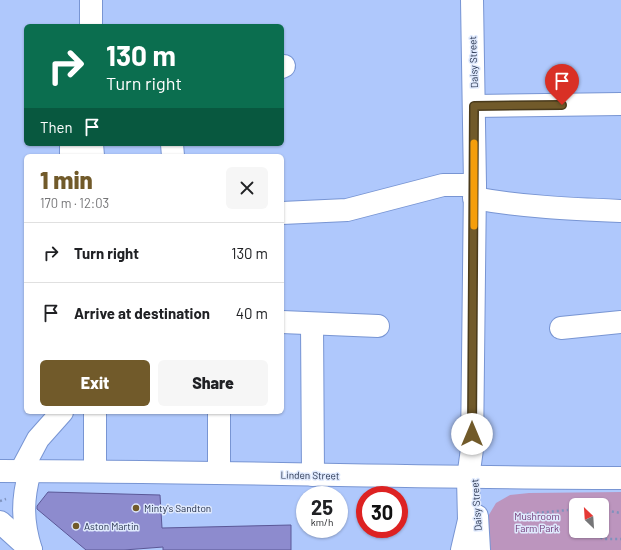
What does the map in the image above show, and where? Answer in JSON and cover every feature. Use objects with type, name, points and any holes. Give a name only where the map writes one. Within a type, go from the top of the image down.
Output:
[{"type":"street","points":[[91,0],[92,24]]},
{"type":"street","name":"Daisy Street","points":[[472,0],[474,192],[471,472],[473,520],[479,550]]},
{"type":"street","points":[[474,106],[621,104]]},
{"type":"street","points":[[284,213],[347,210],[443,185],[474,192],[505,204],[580,210],[621,211]]},
{"type":"street","points":[[284,322],[378,326]]},
{"type":"street","points":[[561,328],[621,322]]},
{"type":"street","points":[[312,324],[313,475]]},
{"type":"street","points":[[31,550],[24,517],[26,471],[38,439],[60,414]]},
{"type":"street","points":[[95,414],[95,471]]},
{"type":"street","points":[[219,414],[219,473]]},
{"type":"street","name":"Linden Street","points":[[0,471],[95,471],[313,475],[471,472],[621,478]]},
{"type":"street","name":"Daisy Street","points":[[462,550],[473,520]]},
{"type":"street","points":[[0,522],[31,550]]},
{"type":"path","points":[[517,515],[568,510]]},
{"type":"path","points":[[609,511],[621,513]]},
{"type":"path","points":[[603,538],[621,540]]},
{"type":"green space","name":"Mushroom Farm Park","points":[[621,492],[621,550],[483,550],[484,523],[496,503],[510,495],[529,493]]},
{"type":"building","points":[[48,492],[160,495],[162,528],[291,525],[291,550],[163,550],[163,547],[124,550],[86,550],[37,509],[37,506]]},
{"type":"slow traffic","points":[[474,143],[474,226]]},
{"type":"place","name":"Minty's Sandton","points":[[136,508]]},
{"type":"place","name":"Aston Martin","points":[[76,526]]},
{"type":"route","points":[[472,434],[475,185],[474,106],[562,105]]}]
